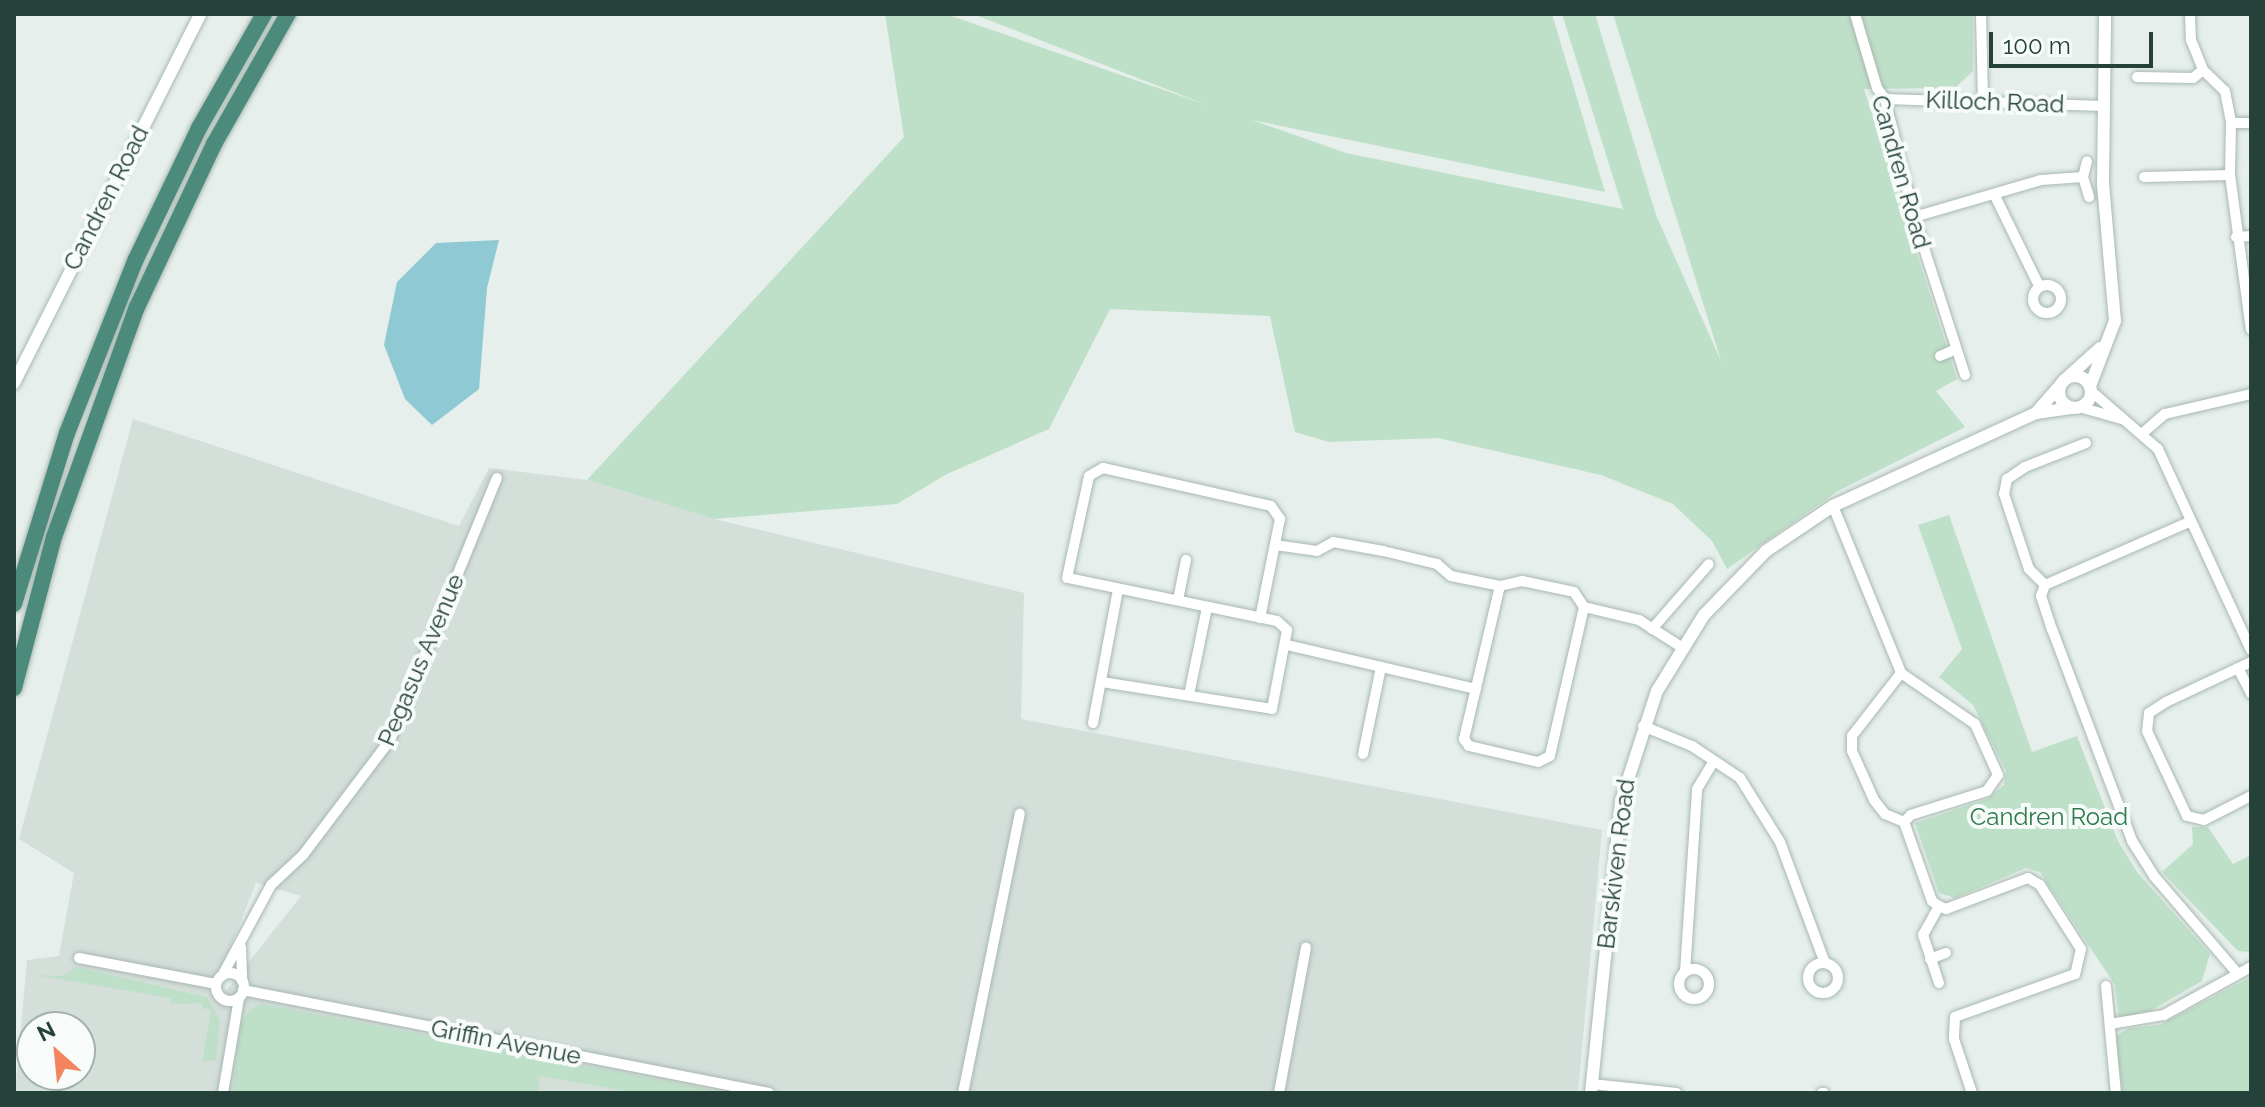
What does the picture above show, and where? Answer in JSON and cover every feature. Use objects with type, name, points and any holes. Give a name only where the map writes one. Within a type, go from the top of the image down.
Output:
[{"type":"highway","points":[[14,604],[67,433],[136,259],[199,128],[264,14]]},
{"type":"highway","points":[[14,688],[54,537],[137,307],[209,154],[288,14]]},
{"type":"street","name":"Candren Road","points":[[14,383],[200,14]]},
{"type":"street","name":"Candren Road","points":[[1855,14],[1877,88],[1885,99],[1914,217],[1954,350],[1965,375]]},
{"type":"street","points":[[1981,14],[1983,100]]},
{"type":"street","points":[[2076,408],[2091,389],[2104,343],[2115,321],[2116,300],[2103,184],[2105,14]]},
{"type":"street","points":[[2190,14],[2191,40],[2203,70],[2225,91],[2231,123],[2230,175],[2236,237],[2251,330]]},
{"type":"street","points":[[2137,77],[2193,78],[2203,70]]},
{"type":"street","name":"Killoch Road","points":[[1885,99],[2104,106]]},
{"type":"street","points":[[2231,123],[2251,123]]},
{"type":"street","points":[[2087,161],[2083,177],[2089,197]]},
{"type":"street","points":[[2144,177],[2230,175]]},
{"type":"street","points":[[1914,217],[1995,196],[2041,180],[2083,177]]},
{"type":"street","points":[[1995,196],[2039,286]]},
{"type":"street","points":[[2236,237],[2251,236]]},
{"type":"street","name":"Barskiven Road","points":[[2036,413],[2063,381],[2104,343]]},
{"type":"street","points":[[1940,356],[1954,350]]},
{"type":"street","points":[[2127,421],[2076,408],[2061,400],[2063,381],[2078,376],[2127,421],[2144,432],[2158,449],[2189,522],[2251,650]]},
{"type":"street","points":[[2144,432],[2165,414],[2251,394]]},
{"type":"street","name":"Barskiven Road","points":[[1592,1088],[1619,814],[1643,726],[1683,648],[1733,582],[1766,551],[1833,506],[2036,413],[2076,408]]},
{"type":"street","points":[[2045,585],[2029,569],[2004,494],[2007,479],[2038,460],[2086,443]]},
{"type":"street","points":[[1102,682],[1272,709],[1287,645],[1287,630],[1277,621],[1260,618],[1207,607],[1178,600],[1118,590],[1067,578],[1089,476],[1103,468],[1271,506],[1280,519],[1260,618]]},
{"type":"street","name":"Pegasus Avenue","points":[[219,980],[241,945],[271,885],[303,855],[390,740],[497,478]]},
{"type":"street","points":[[1833,506],[1901,673],[1975,724],[1998,775],[1987,791],[1911,815],[1904,822]]},
{"type":"street","points":[[2189,522],[2045,585],[2041,596],[2132,841],[2154,876],[2238,974]]},
{"type":"street","points":[[1275,545],[1317,551],[1333,542],[1437,564],[1451,576],[1500,586],[1522,581],[1574,592],[1584,607],[1652,629],[1683,648]]},
{"type":"street","points":[[1178,600],[1186,560]]},
{"type":"street","points":[[1652,629],[1709,564]]},
{"type":"street","points":[[1500,586],[1464,739],[1469,746],[1538,762],[1550,756],[1584,607]]},
{"type":"street","points":[[1093,723],[1118,590]]},
{"type":"street","points":[[1189,695],[1207,607]]},
{"type":"street","points":[[1287,645],[1476,689]]},
{"type":"street","points":[[2251,662],[2149,713],[2147,731],[2187,816],[2204,820],[2251,796]]},
{"type":"street","points":[[1363,754],[1381,667]]},
{"type":"street","points":[[2238,668],[2251,694]]},
{"type":"street","points":[[1901,673],[1852,736],[1852,751],[1874,800],[1885,814],[1904,822],[1932,901],[1946,909],[2028,878],[2040,885],[2081,949],[2075,974],[1955,1017],[1954,1039],[1972,1093]]},
{"type":"street","points":[[1643,726],[1714,761],[1740,778],[1780,842],[1825,963]]},
{"type":"street","points":[[1685,972],[1697,789],[1714,761]]},
{"type":"street","points":[[963,1093],[1020,814]]},
{"type":"street","points":[[1939,906],[1923,935],[1939,983]]},
{"type":"street","points":[[223,1093],[230,1030],[241,990],[241,945]]},
{"type":"street","points":[[1279,1093],[1306,947]]},
{"type":"street","points":[[1930,959],[1946,953]]},
{"type":"street","points":[[79,958],[219,980],[231,973],[241,990]]},
{"type":"street","points":[[2110,1024],[2164,1015],[2251,967]]},
{"type":"street","points":[[219,980],[219,996],[230,1030]]},
{"type":"street","points":[[2106,986],[2116,1093]]},
{"type":"street","points":[[219,996],[241,990]]},
{"type":"street","name":"Griffin Avenue","points":[[241,990],[769,1093]]},
{"type":"street","points":[[1592,1088],[1677,1093]]},
{"type":"shaded area","points":[[133,419],[459,526],[489,468],[587,480],[714,519],[1024,593],[1021,719],[1602,830],[1578,1093],[15,1093],[16,1082],[16,1091],[96,1091],[96,1011],[22,1011],[27,960],[59,956],[74,873],[19,839]],"holes":[[[256,883],[301,896],[225,992],[206,988],[224,963]]]},
{"type":"green space","points":[[885,14],[946,14],[1207,105],[973,14],[1552,14],[1605,192],[1252,120],[1346,153],[1623,209],[1562,14],[1595,14],[1656,215],[1721,361],[1613,14],[1973,14],[1973,71],[1955,88],[1864,89],[1957,379],[1936,391],[1965,427],[1838,491],[1727,569],[1712,541],[1673,504],[1601,475],[1438,438],[1329,442],[1295,432],[1270,316],[1110,309],[1049,429],[945,475],[897,504],[714,519],[587,480],[904,137]]},
{"type":"green space","name":"Candren Road","points":[[1949,515],[2032,752],[2077,736],[2118,841],[2137,872],[2210,954],[2202,981],[2150,1011],[2119,1018],[2115,985],[2040,872],[2026,868],[1955,898],[1939,893],[1915,823],[1987,799],[2004,785],[2006,771],[1973,705],[1939,677],[1962,649],[1918,525]]},
{"type":"green space","points":[[2192,827],[2208,827],[2233,864],[2251,855],[2251,952],[2238,951],[2162,872],[2193,844]]},
{"type":"green space","points":[[76,967],[207,997],[220,1021],[216,1060],[202,1062],[211,1010],[202,1008],[203,1003],[171,1004],[171,998],[34,975],[63,976]]},
{"type":"green space","points":[[2251,977],[2251,1093],[2123,1093],[2114,1037],[2129,1028],[2159,1025]]},
{"type":"green space","points":[[262,1004],[716,1093],[637,1093],[540,1076],[538,1093],[232,1093],[241,1024],[250,1009]]},
{"type":"water","points":[[499,240],[487,288],[479,389],[432,425],[405,399],[384,345],[397,282],[436,243]]}]
